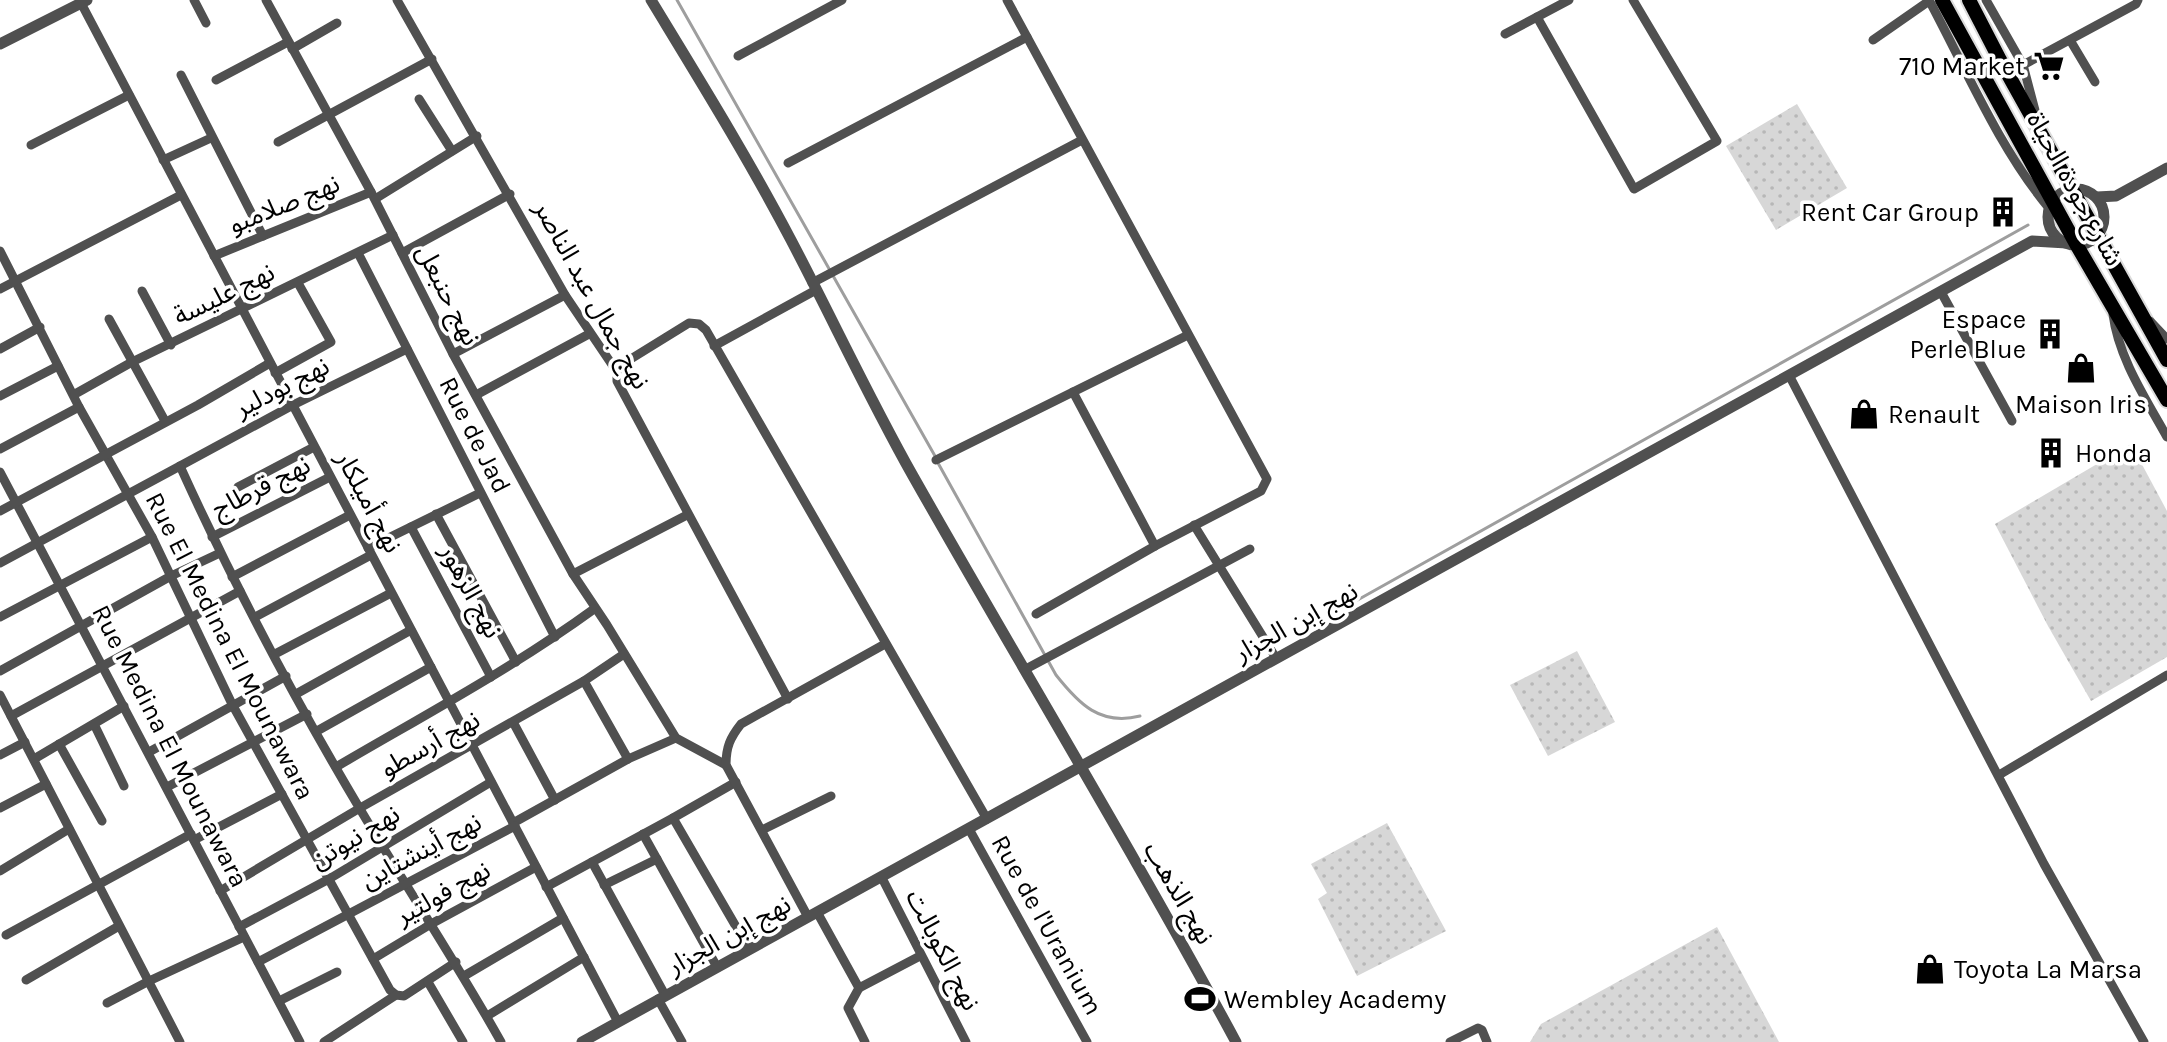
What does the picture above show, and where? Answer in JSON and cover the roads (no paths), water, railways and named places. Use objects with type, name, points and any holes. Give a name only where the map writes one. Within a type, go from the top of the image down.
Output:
[{"type":"highway","name":"شارع جودة الحياة","points":[[1933,0],[2050,209],[2112,302],[2167,400]]},
{"type":"highway","name":"شارع جودة الحياة","points":[[1969,0],[2167,360]]},
{"type":"street","points":[[194,0],[206,23]]},
{"type":"street","name":"نهج حنبعل","points":[[266,0],[573,574],[676,738]]},
{"type":"street","name":"نهج جمال عبد الناصر","points":[[397,0],[565,295],[617,372],[617,381],[687,515],[788,699]]},
{"type":"street","name":"نهج الذهب","points":[[651,0],[750,164],[863,386],[1082,766],[1236,1042]]},
{"type":"street","points":[[738,56],[842,0]]},
{"type":"street","points":[[1007,0],[1267,479],[1261,491],[1155,546],[1036,614]]},
{"type":"street","points":[[1505,34],[1569,0]]},
{"type":"street","points":[[1537,17],[1634,189],[1717,141],[1633,0]]},
{"type":"street","points":[[1873,40],[1933,0]]},
{"type":"street","points":[[1986,0],[2023,65],[2042,137]]},
{"type":"street","points":[[2023,65],[2136,4],[2138,0]]},
{"type":"street","points":[[0,44],[84,2]]},
{"type":"street","name":"نهج أميلكار","points":[[84,2],[181,195],[618,1022]]},
{"type":"street","points":[[216,80],[337,23]]},
{"type":"street","points":[[788,163],[1027,37]]},
{"type":"street","points":[[2070,40],[2095,82]]},
{"type":"street","points":[[278,142],[432,59]]},
{"type":"street","points":[[181,75],[263,236]]},
{"type":"street","points":[[31,145],[129,95]]},
{"type":"street","points":[[419,99],[452,151]]},
{"type":"street","name":"نهج صلامبو","points":[[214,256],[373,196],[477,136]]},
{"type":"street","points":[[163,160],[211,138]]},
{"type":"street","points":[[714,346],[831,273],[1082,140]]},
{"type":"street","points":[[2097,197],[2116,196],[2167,168]]},
{"type":"street","points":[[2105,213],[2097,197],[2090,192],[2072,190],[2061,194],[2032,241],[2087,241],[2102,228],[2105,213],[2116,196]]},
{"type":"street","points":[[402,253],[510,194]]},
{"type":"street","points":[[0,289],[181,195]]},
{"type":"street","name":"نهج عليسة","points":[[75,394],[132,362],[393,235]]},
{"type":"street","name":"نهج إبن الجزار","points":[[582,1042],[2032,241]]},
{"type":"street","name":"Rue El Medina El Mounawara","points":[[0,251],[79,407],[152,537],[232,704],[390,990],[396,995]]},
{"type":"street","name":"Rue de Jad","points":[[358,253],[555,637]]},
{"type":"street","points":[[0,511],[165,421],[331,342],[298,283]]},
{"type":"street","points":[[142,291],[171,345]]},
{"type":"street","points":[[1941,292],[2012,421]]},
{"type":"street","points":[[453,354],[565,295]]},
{"type":"street","points":[[2112,302],[2114,321],[2126,355],[2167,437]]},
{"type":"street","points":[[2138,308],[2167,339]]},
{"type":"street","points":[[109,319],[165,421]]},
{"type":"street","points":[[617,372],[621,365],[689,323],[699,324],[706,330],[987,819]]},
{"type":"street","points":[[0,349],[40,327]]},
{"type":"street","points":[[476,395],[589,334]]},
{"type":"street","points":[[936,460],[1188,335]]},
{"type":"street","name":"نهج بودلير","points":[[0,563],[293,405],[407,349]]},
{"type":"street","points":[[0,396],[58,366]]},
{"type":"street","points":[[1790,377],[2044,864],[2144,1042]]},
{"type":"street","points":[[1073,392],[1155,546]]},
{"type":"street","points":[[0,449],[79,407]]},
{"type":"street","points":[[238,487],[314,447]]},
{"type":"street","points":[[180,466],[232,577],[336,767],[456,962],[501,1042]]},
{"type":"street","name":"Rue Medina El Mounawara","points":[[0,472],[83,624],[300,1042]]},
{"type":"street","name":"نهج قرطاج","points":[[212,537],[330,477]]},
{"type":"street","points":[[255,617],[411,527],[480,493]]},
{"type":"street","points":[[436,514],[516,662]]},
{"type":"street","points":[[232,577],[350,515]]},
{"type":"street","points":[[573,574],[687,515]]},
{"type":"street","points":[[1194,525],[1276,658]]},
{"type":"street","name":"نهج الزهور","points":[[411,527],[491,677]]},
{"type":"street","points":[[0,617],[152,537]]},
{"type":"street","points":[[1024,670],[1250,549]]},
{"type":"street","points":[[0,671],[171,576],[220,553]]},
{"type":"street","points":[[11,716],[240,591]]},
{"type":"street","points":[[275,654],[391,593]]},
{"type":"street","points":[[336,767],[516,662],[594,609]]},
{"type":"street","points":[[296,694],[411,630]]},
{"type":"street","points":[[726,765],[730,739],[741,724],[885,644]]},
{"type":"street","name":"نهج أرسطو","points":[[220,891],[584,681],[624,654]]},
{"type":"street","points":[[317,731],[431,667]]},
{"type":"street","points":[[1999,775],[2167,675]]},
{"type":"street","points":[[149,752],[286,676]]},
{"type":"street","points":[[584,681],[628,759]]},
{"type":"street","points":[[1,701],[180,1042]]},
{"type":"street","points":[[34,759],[124,706]]},
{"type":"street","points":[[167,787],[307,714]]},
{"type":"street","points":[[513,722],[555,800]]},
{"type":"street","points":[[94,724],[124,786]]},
{"type":"street","points":[[676,738],[726,765],[812,914],[859,988]]},
{"type":"street","name":"نهج أينشتاين","points":[[258,962],[514,825],[628,759],[676,738]]},
{"type":"street","points":[[0,755],[25,742]]},
{"type":"street","points":[[59,744],[102,821]]},
{"type":"street","name":"نهج نيوتن","points":[[107,1003],[242,932],[491,782]]},
{"type":"street","points":[[546,887],[736,782]]},
{"type":"street","points":[[0,808],[46,784]]},
{"type":"street","points":[[6,935],[97,884],[282,794]]},
{"type":"street","points":[[762,830],[831,796]]},
{"type":"street","points":[[673,818],[749,949]]},
{"type":"street","points":[[0,871],[69,829]]},
{"type":"street","name":"Rue de l'Uranium","points":[[969,829],[1087,1042]]},
{"type":"street","points":[[643,834],[717,967]]},
{"type":"street","points":[[604,885],[657,859]]},
{"type":"street","points":[[592,862],[682,1042]]},
{"type":"street","name":"نهج فولتير","points":[[373,959],[536,867]]},
{"type":"street","name":"نهج الكوبالت","points":[[882,878],[966,1042]]},
{"type":"street","points":[[464,976],[563,918]]},
{"type":"street","points":[[26,980],[119,926]]},
{"type":"street","points":[[865,1042],[848,1008],[859,988],[920,956]]},
{"type":"street","points":[[487,1016],[584,957]]},
{"type":"street","points":[[324,1042],[396,995],[404,996],[456,962]]},
{"type":"street","points":[[279,1001],[337,972]]},
{"type":"street","points":[[428,982],[463,1042]]},
{"type":"street","points":[[1450,1042],[1478,1028],[1487,1042]]},
{"type":"waterway","points":[[677,0],[935,456]]},
{"type":"waterway","points":[[1345,607],[2028,225]]},
{"type":"waterway","points":[[938,463],[1056,675],[1082,703],[1102,715],[1113,718],[1140,716]]},
{"type":"place","name":"710 Market","points":[[2049,66]]},
{"type":"place","name":"Rent Car Group","points":[[2003,212]]},
{"type":"place","name":"Espace Perle Blue","points":[[2050,334]]},
{"type":"place","name":"Maison Iris","points":[[2081,368]]},
{"type":"place","name":"Renault","points":[[1864,414]]},
{"type":"place","name":"Honda","points":[[2051,453]]},
{"type":"place","name":"Toyota La Marsa","points":[[1930,969]]},
{"type":"place","name":"Wembley Academy","points":[[1200,999]]}]
